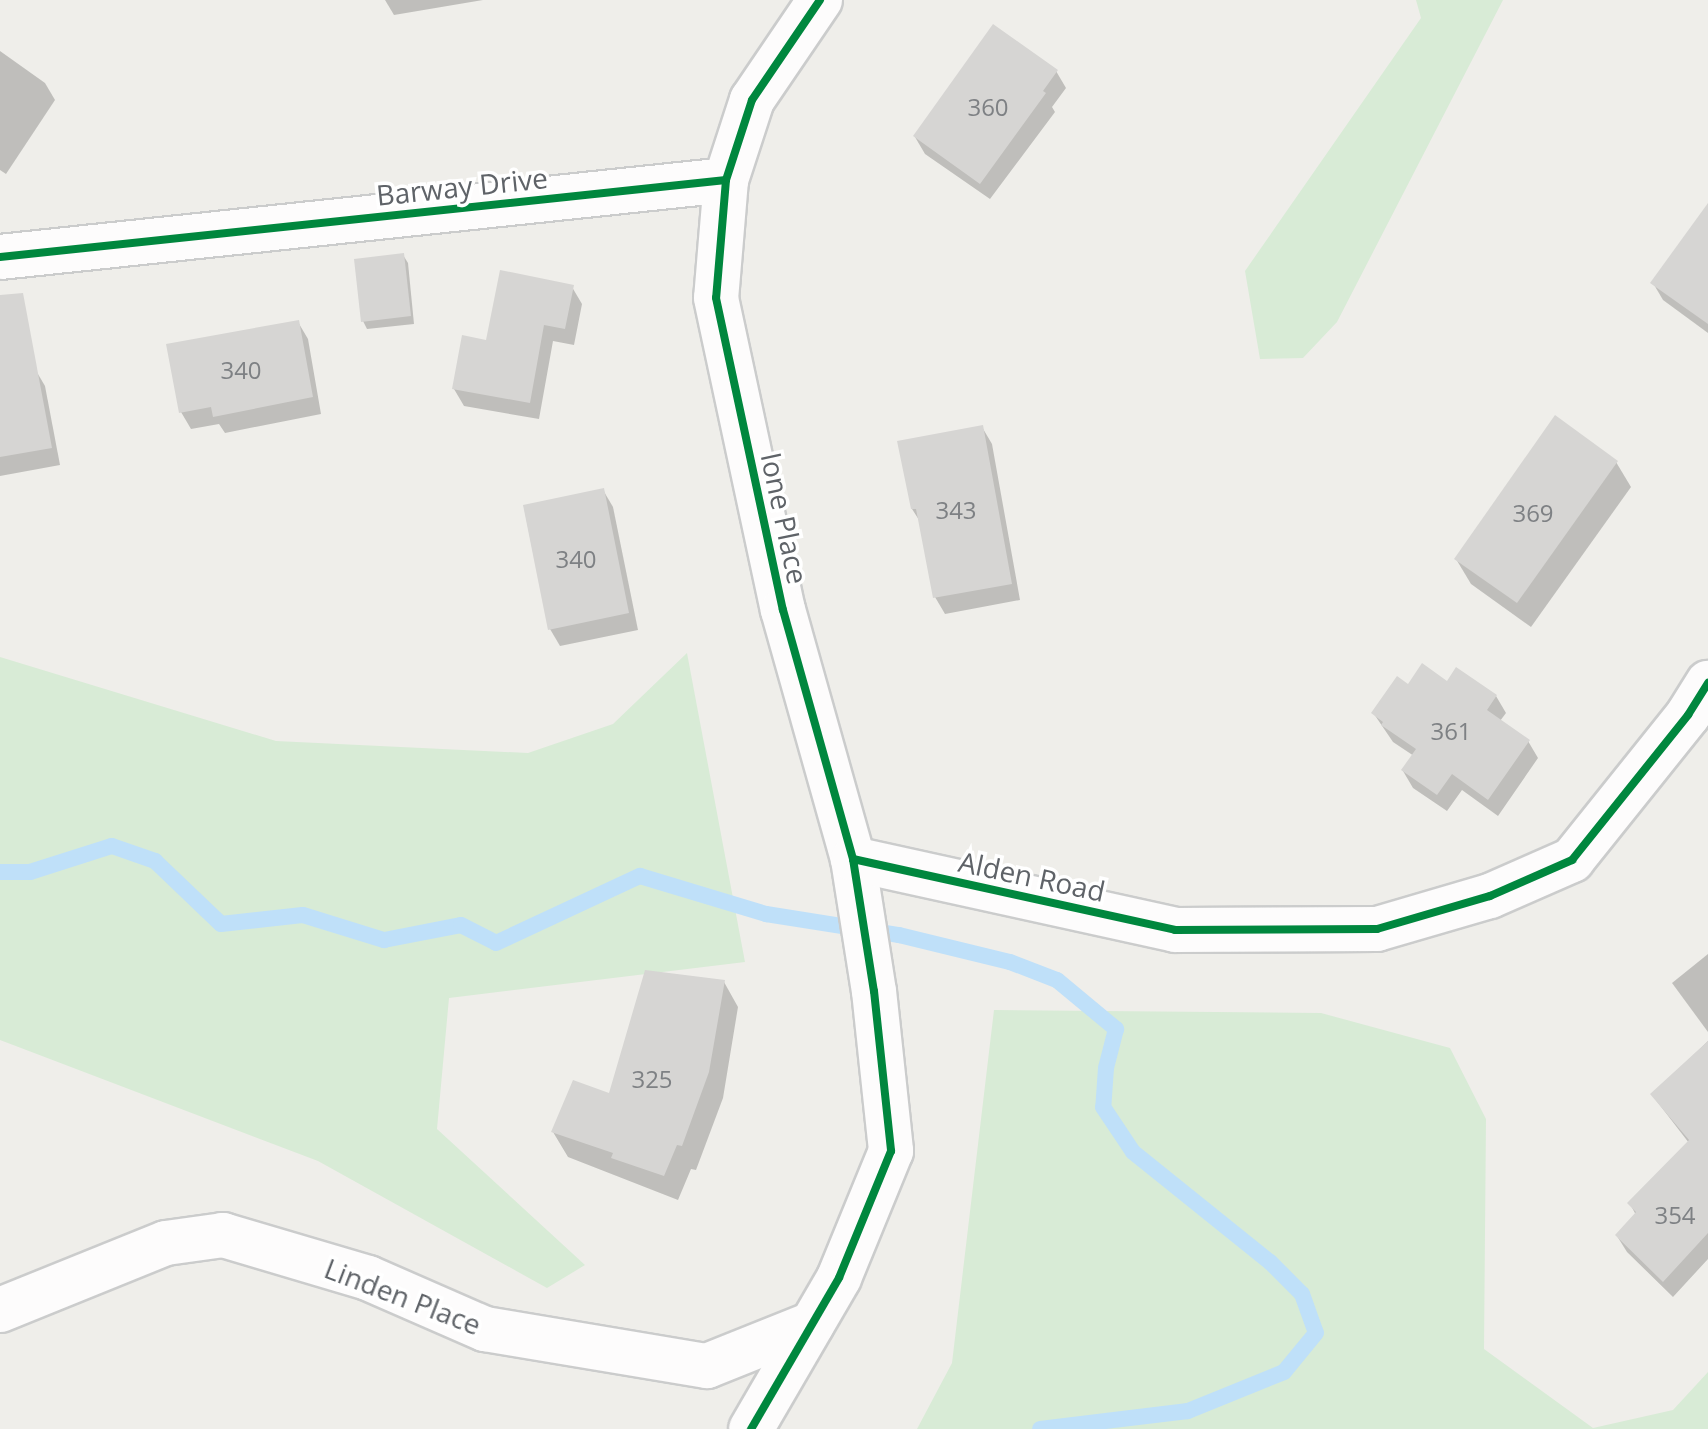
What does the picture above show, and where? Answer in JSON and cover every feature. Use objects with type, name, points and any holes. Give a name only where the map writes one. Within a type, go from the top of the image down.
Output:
[{"type":"street","points":[[726,180],[752,100],[820,0]]},
{"type":"street","name":"Barway Drive","points":[[0,257],[726,180]]},
{"type":"street","name":"Ione Place","points":[[726,180],[716,298],[783,610],[853,859]]},
{"type":"street","name":"Alden Road","points":[[853,859],[1175,930],[1377,929],[1490,896],[1572,860],[1688,715],[1708,683]]},
{"type":"street","points":[[751,1429],[839,1278],[891,1151],[874,991],[853,859]]},
{"type":"street","name":"Linden Place","points":[[0,1310],[166,1243],[223,1235],[368,1278],[485,1329],[707,1366],[812,1324]]},
{"type":"green space","points":[[1416,0],[1503,0],[1337,322],[1303,358],[1260,359],[1245,271],[1421,18]]},
{"type":"green space","points":[[687,653],[745,962],[449,998],[437,1129],[585,1265],[547,1288],[318,1161],[0,1040],[0,657],[276,741],[528,753],[613,724]]},
{"type":"green space","points":[[994,1010],[1321,1013],[1450,1048],[1486,1119],[1484,1349],[1593,1428],[1673,1410],[1708,1372],[1708,1429],[917,1429],[952,1363]]},
{"type":"building","points":[[993,24],[1058,70],[1043,91],[1046,93],[980,184],[913,136]]},
{"type":"building","points":[[1708,203],[1708,324],[1650,283]]},
{"type":"building","points":[[404,253],[411,316],[361,322],[354,259]]},
{"type":"building","points":[[500,270],[574,285],[565,329],[544,325],[530,403],[452,389],[462,335],[486,340]]},
{"type":"building","points":[[23,293],[52,448],[0,457],[0,295]]},
{"type":"building","points":[[299,320],[313,397],[213,417],[211,407],[179,413],[166,344]]},
{"type":"building","points":[[1555,415],[1618,461],[1517,603],[1454,559]]},
{"type":"building","points":[[983,425],[1012,584],[933,598],[916,509],[911,509],[897,441]]},
{"type":"building","points":[[604,488],[629,613],[548,630],[523,505]]},
{"type":"building","points":[[1422,663],[1447,681],[1456,667],[1497,695],[1487,710],[1530,740],[1488,800],[1452,774],[1437,795],[1401,770],[1416,749],[1381,725],[1383,722],[1371,713],[1397,676],[1408,684]]},
{"type":"building","points":[[645,970],[725,980],[709,1072],[682,1146],[677,1145],[664,1176],[611,1158],[613,1153],[551,1132],[573,1080],[609,1093]]},
{"type":"building","points":[[1708,1041],[1708,1233],[1663,1282],[1615,1235],[1636,1212],[1627,1203],[1689,1140],[1650,1094]]},
{"type":"waterway","points":[[0,872],[30,872],[112,846],[155,861],[221,924],[303,915],[384,940],[461,925],[496,943],[640,876],[766,914],[899,935],[1010,962],[1057,980],[1116,1029],[1106,1068],[1103,1107],[1133,1152],[1270,1262],[1302,1294],[1316,1333],[1284,1372],[1188,1411],[1040,1429]]},
{"type":"cycle path","points":[[0,257],[726,180],[752,100],[820,0]]},
{"type":"cycle path","points":[[726,180],[716,298],[783,610],[853,859],[874,991],[891,1151],[839,1278],[751,1429]]},
{"type":"cycle path","points":[[853,859],[1175,930],[1377,929],[1490,896],[1572,860],[1688,715],[1708,683]]}]
